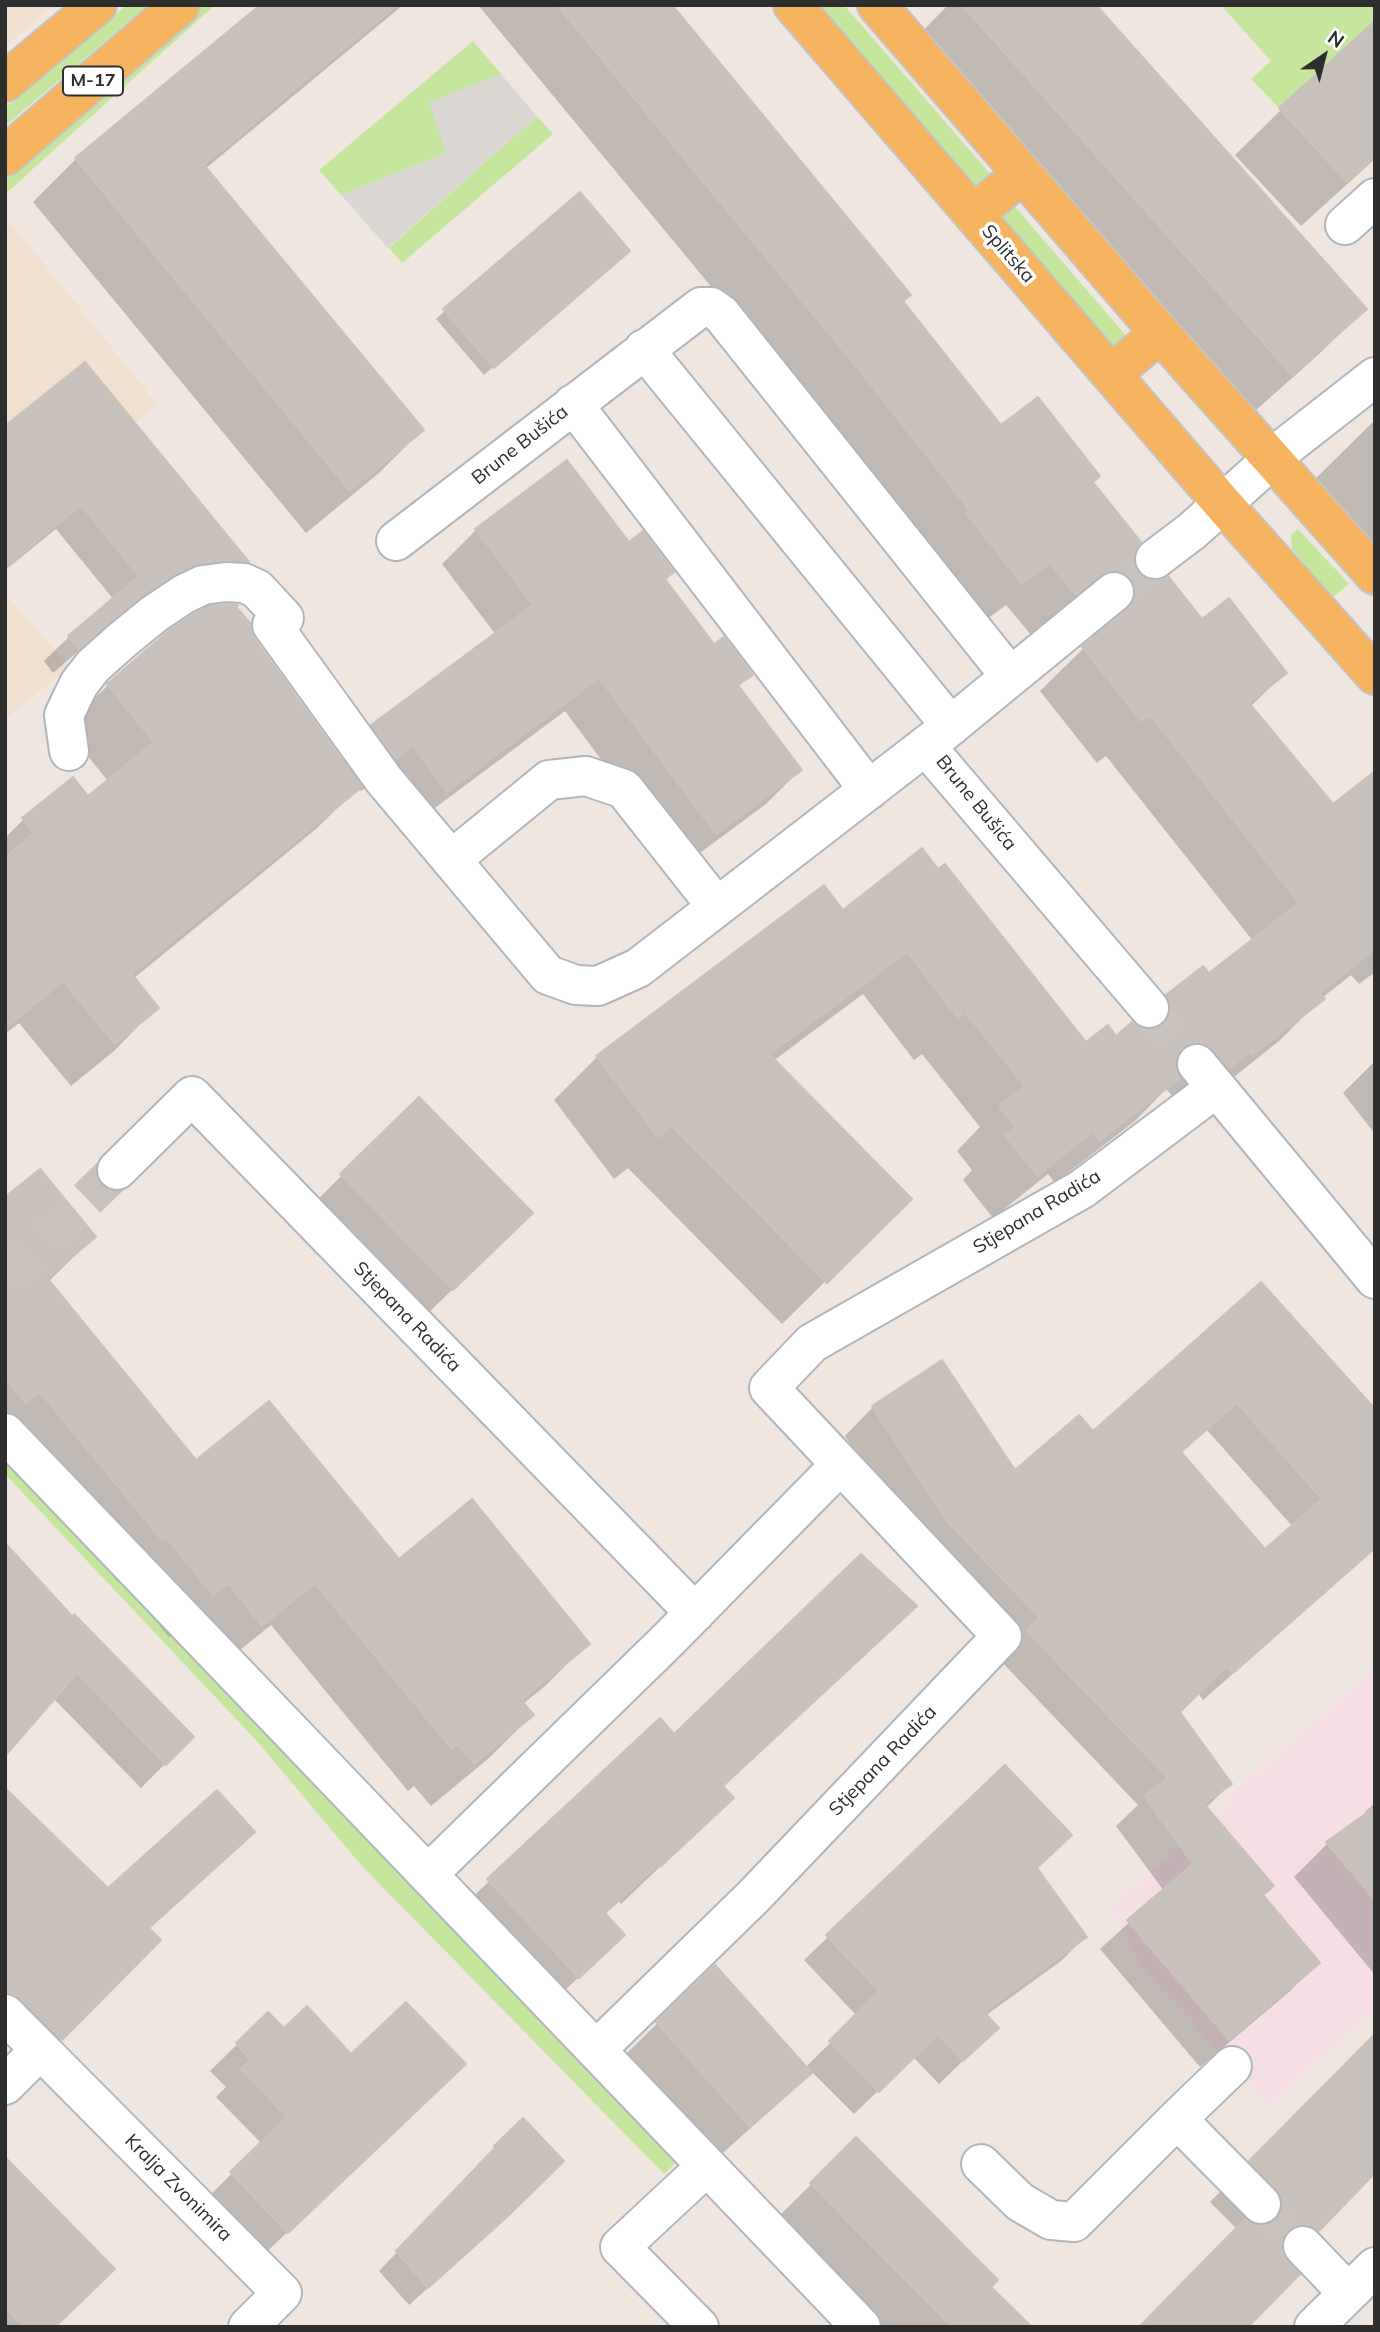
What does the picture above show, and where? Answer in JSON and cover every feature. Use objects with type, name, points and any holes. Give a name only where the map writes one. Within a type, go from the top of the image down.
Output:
[{"type":"main road","name":"M-17","points":[[5,82],[97,5]]},
{"type":"main road","name":"M-17","points":[[5,156],[180,5]]},
{"type":"main road","name":"Splitska","points":[[793,5],[1222,503],[1375,675]]},
{"type":"main road","points":[[877,5],[1375,575]]},
{"type":"main road","points":[[974,214],[1023,174]]},
{"type":"main road","points":[[1112,374],[1160,332]]},
{"type":"street","points":[[1345,225],[1375,198]]},
{"type":"street","name":"Brune Bušića","points":[[396,541],[644,349],[701,307],[711,307],[721,314],[1010,676]]},
{"type":"street","points":[[69,751],[64,715],[79,684],[93,666],[154,614],[184,594],[203,585],[244,583],[257,589],[384,780],[548,975],[576,985],[598,986],[638,968],[944,731],[644,349]]},
{"type":"street","points":[[1155,559],[1375,377]]},
{"type":"street","points":[[573,404],[869,790]]},
{"type":"street","name":"Brune Bušića","points":[[1114,592],[944,731],[933,746],[935,757],[1149,1008]]},
{"type":"street","points":[[452,860],[549,780],[586,776],[624,789],[717,907]]},
{"type":"street","name":"Stjepana Radića","points":[[596,2050],[753,1896],[1002,1636],[769,1388],[812,1343],[1082,1189],[1207,1077],[1375,1279]]},
{"type":"street","name":"Stjepana Radića","points":[[117,1170],[192,1096],[695,1613]]},
{"type":"street","points":[[5,1433],[861,2327]]},
{"type":"street","points":[[428,1874],[695,1613],[841,1465]]},
{"type":"street","name":"Kralja Zvonimira","points":[[5,2014],[282,2293],[248,2327]]},
{"type":"street","points":[[5,2085],[40,2050]]},
{"type":"street","points":[[981,2164],[1020,2202],[1051,2220],[1074,2222],[1233,2066]]},
{"type":"street","points":[[1177,2119],[1261,2204]]},
{"type":"street","points":[[699,2327],[620,2247],[707,2166]]},
{"type":"street","points":[[1303,2246],[1362,2280],[1314,2327]]},
{"type":"shaded area","points":[[5,5],[55,5],[5,46]]},
{"type":"shaded area","points":[[501,74],[537,116],[388,248],[341,195],[446,153],[429,102]]},
{"type":"shaded area","points":[[11,223],[158,405],[135,423],[205,508],[133,568],[81,505],[5,573],[5,228]]},
{"type":"shaded area","points":[[5,593],[70,668],[5,719]]},
{"type":"shaded area","points":[[1375,1668],[1375,2010],[1269,2107],[1137,1961],[1109,1906],[1221,1813],[1231,1794]]},
{"type":"green space","points":[[127,5],[148,5],[5,126],[5,108]]},
{"type":"green space","points":[[188,5],[215,5],[5,194],[5,164]]},
{"type":"green space","points":[[817,5],[844,5],[991,175],[977,190]]},
{"type":"green space","points":[[1221,5],[1375,5],[1375,21],[1279,108],[1251,79],[1271,61]]},
{"type":"green space","points":[[473,41],[501,74],[430,102],[446,153],[341,195],[319,170]]},
{"type":"green space","points":[[537,116],[553,134],[402,263],[389,248]]},
{"type":"green space","points":[[1010,201],[1129,339],[1115,351],[996,212]]},
{"type":"green space","points":[[1298,529],[1349,584],[1332,598],[1292,549],[1291,535]]},
{"type":"green space","points":[[5,1457],[679,2159],[664,2174],[361,1865],[256,1740],[5,1474]]},
{"type":"building","points":[[260,5],[397,5],[204,165],[424,430],[350,491],[75,158]]},
{"type":"building","points":[[557,5],[672,5],[911,295],[903,301],[1001,425],[1038,397],[1100,476],[1093,482],[1141,542],[1133,561],[1138,573],[1146,579],[1157,581],[1168,576],[1202,619],[1229,598],[1287,673],[1249,703],[1333,804],[1375,771],[1375,949],[1320,993],[1325,999],[1252,1055],[1250,1052],[1229,1068],[1214,1050],[1205,1044],[1194,1042],[1184,1047],[1176,1057],[1180,1078],[1099,1141],[1092,1132],[1037,1176],[1005,1135],[1015,1127],[999,1106],[1025,1086],[965,1012],[958,1018],[907,952],[769,1054],[912,1199],[827,1283],[672,1126],[658,1137],[596,1056],[824,885],[843,910],[922,848],[938,869],[945,864],[1086,1042],[1108,1025],[1116,1036],[1132,1022],[1142,1029],[1152,1030],[1163,1025],[1170,1015],[1171,1005],[1166,995],[1203,966],[1209,973],[1299,903],[1150,715],[1141,721],[1082,647],[1128,609],[1134,600],[1136,589],[1130,578],[1121,571],[1110,571],[1100,575],[1076,595],[1050,563],[1022,584],[966,513],[970,511],[860,371]]},
{"type":"building","points":[[962,5],[1096,5],[1367,309],[1292,375]]},
{"type":"building","points":[[1375,21],[1375,157],[1347,182],[1279,108]]},
{"type":"building","points":[[580,192],[630,251],[494,368],[443,309]]},
{"type":"building","points":[[85,362],[249,562],[227,560],[200,563],[174,574],[140,597],[79,649],[68,636],[139,576],[81,505],[5,568],[5,426]]},
{"type":"building","points":[[567,460],[629,542],[643,531],[674,572],[665,579],[714,644],[724,637],[753,675],[738,685],[802,770],[716,834],[599,678],[447,792],[412,745],[396,759],[371,725],[533,605],[475,529]]},
{"type":"building","points":[[238,605],[236,607],[251,624],[254,638],[362,787],[132,974],[159,1008],[115,1044],[63,981],[5,1029],[5,858],[34,833],[22,818],[73,777],[88,796],[154,742],[107,684],[167,632],[195,613],[209,606]]},
{"type":"building","points":[[419,1097],[533,1213],[453,1290],[340,1174]]},
{"type":"building","points":[[40,1169],[96,1237],[47,1278],[196,1460],[269,1401],[399,1559],[472,1499],[590,1644],[521,1700],[534,1715],[474,1764],[458,1744],[452,1749],[315,1583],[262,1626],[228,1583],[213,1595],[166,1537],[162,1540],[40,1392],[26,1403],[5,1378],[5,1197]]},
{"type":"building","points":[[1261,1282],[1375,1409],[1375,1548],[1233,1673],[1227,1666],[1180,1712],[1232,1784],[1204,1804],[1274,1886],[1263,1895],[1320,1963],[1229,2040],[1127,1920],[1193,1864],[1144,1796],[1168,1778],[1026,1630],[1040,1618],[946,1520],[872,1406],[942,1360],[1015,1470],[1079,1415],[1093,1431]],"holes":[[[1237,1403],[1322,1499],[1265,1549],[1181,1452]]]},
{"type":"building","points":[[5,1543],[72,1616],[74,1614],[194,1737],[166,1765],[77,1673],[5,1756]]},
{"type":"building","points":[[861,1554],[917,1606],[723,1786],[734,1798],[661,1866],[659,1864],[605,1913],[625,1935],[579,1978],[487,1879],[660,1718],[674,1734]]},
{"type":"building","points":[[1005,1765],[1072,1835],[1037,1868],[1087,1937],[984,2012],[999,2028],[963,2061],[938,2034],[879,2092],[829,2041],[879,1991],[826,1935]]},
{"type":"building","points":[[5,1788],[108,1888],[217,1790],[255,1832],[149,1928],[161,1940],[62,2040],[21,1999],[11,1993],[5,1993]]},
{"type":"building","points":[[1375,1807],[1375,1900],[1326,1842]]},
{"type":"building","points":[[715,1965],[812,2073],[750,2127],[656,2022]]},
{"type":"building","points":[[406,2002],[466,2064],[288,2233],[230,2172],[287,2117],[241,2069],[251,2060],[236,2043],[268,2012],[284,2028],[307,2006],[351,2054]]},
{"type":"building","points":[[1375,2034],[1375,2173],[1319,2231],[1310,2225],[1298,2225],[1287,2231],[1282,2241],[1282,2252],[1300,2274],[1248,2327],[1139,2327],[1245,2219],[1255,2225],[1266,2225],[1277,2219],[1282,2209],[1282,2198],[1277,2189],[1249,2161]]},
{"type":"building","points":[[523,2118],[564,2161],[428,2288],[396,2251]]},
{"type":"building","points":[[856,2137],[998,2280],[991,2287],[1032,2327],[952,2327],[810,2183]]},
{"type":"building","points":[[5,2157],[115,2269],[55,2327],[24,2327],[5,2307]]},
{"type":"tunnel","points":[[1114,592],[1155,559]]},
{"type":"tunnel","points":[[1149,1008],[1197,1064]]},
{"type":"tunnel","points":[[5,1278],[117,1170]]},
{"type":"tunnel","points":[[1261,2204],[1303,2246]]}]
